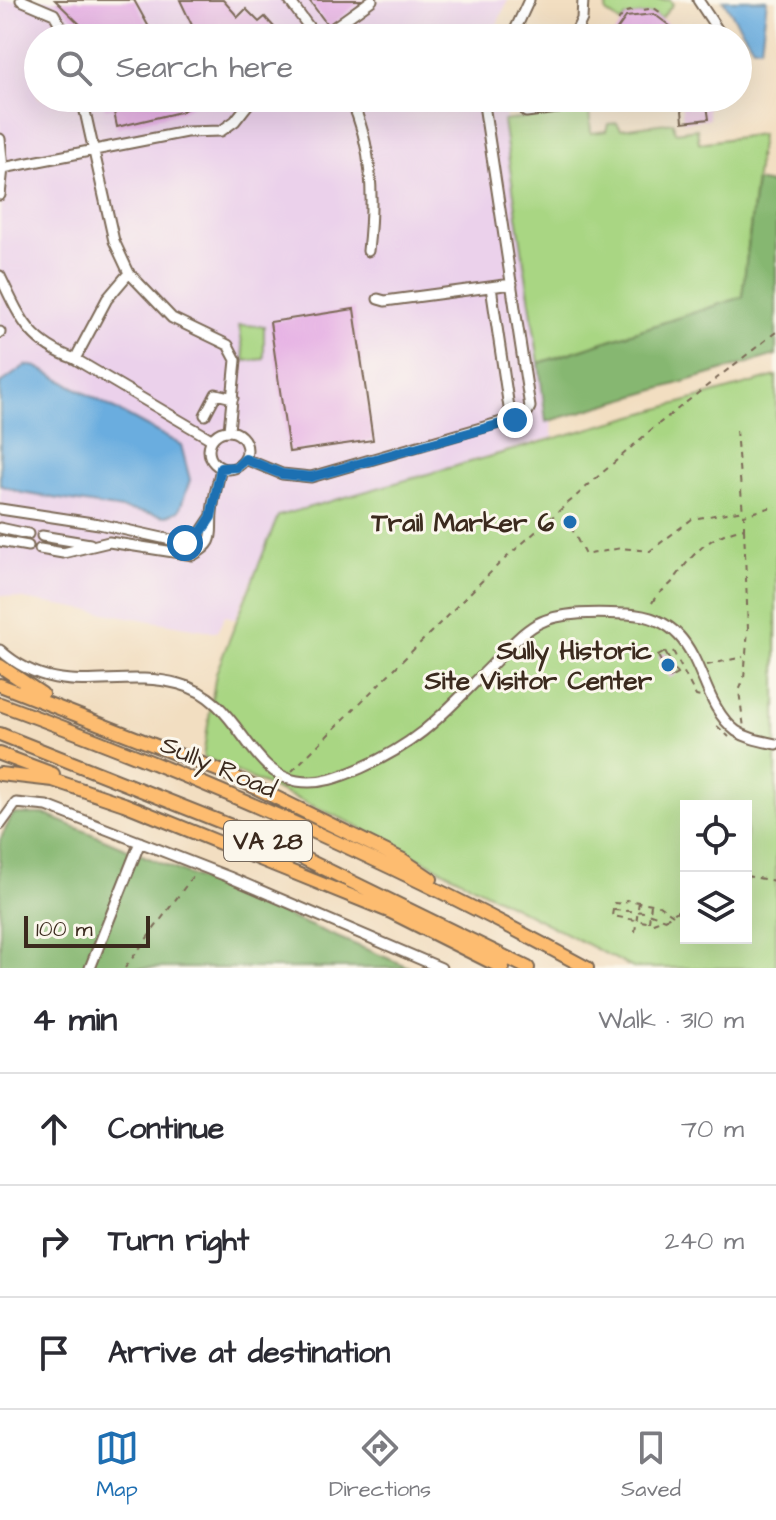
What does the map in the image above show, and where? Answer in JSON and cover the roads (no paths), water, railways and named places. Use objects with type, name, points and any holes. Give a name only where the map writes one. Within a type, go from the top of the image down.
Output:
[{"type":"highway","points":[[0,666],[28,686],[91,719]]},
{"type":"highway","points":[[0,685],[206,764],[305,810],[403,860],[463,902]]},
{"type":"highway","name":"Sully Road","points":[[0,704],[254,804],[463,902],[587,968]]},
{"type":"highway","name":"Sully Road","points":[[0,734],[264,839],[528,968]]},
{"type":"highway","points":[[0,754],[391,912],[503,968]]},
{"type":"highway","points":[[0,774],[53,780],[124,804]]},
{"type":"street","points":[[21,0],[54,14],[63,24]]},
{"type":"street","points":[[289,0],[307,24]]},
{"type":"street","points":[[338,24],[372,0]]},
{"type":"street","points":[[520,24],[529,0]]},
{"type":"street","points":[[580,24],[583,0]]},
{"type":"street","points":[[698,0],[714,24]]},
{"type":"street","points":[[85,112],[114,241],[129,273],[172,318],[228,345],[236,360],[229,430]]},
{"type":"street","points":[[3,168],[186,132],[221,131],[242,112]]},
{"type":"street","points":[[356,112],[369,165],[372,198],[368,251]]},
{"type":"street","points":[[245,459],[282,474],[311,477],[526,415],[530,407],[485,112]]},
{"type":"street","points":[[0,139],[3,168],[0,195]]},
{"type":"street","points":[[75,359],[107,299],[129,273]]},
{"type":"street","points":[[0,276],[27,330],[56,352],[75,359],[211,439]]},
{"type":"street","points":[[378,299],[385,301],[512,284]]},
{"type":"street","points":[[491,287],[511,421]]},
{"type":"street","points":[[205,415],[216,394],[233,398]]},
{"type":"street","points":[[211,439],[229,430]]},
{"type":"street","points":[[211,439],[209,456],[221,468],[237,467],[245,459],[245,441],[229,430]]},
{"type":"street","points":[[0,509],[99,524],[112,530],[185,543],[195,541],[211,517],[221,468]]},
{"type":"street","points":[[40,549],[63,553],[109,542],[193,555],[211,540],[215,527],[211,517]]},
{"type":"street","points":[[0,528],[28,534]]},
{"type":"street","points":[[109,542],[112,530]]},
{"type":"street","points":[[42,536],[93,544]]},
{"type":"street","points":[[0,541],[28,546]]},
{"type":"street","points":[[0,650],[34,672],[56,680],[77,683],[150,680],[192,687],[224,710],[266,765],[285,778],[311,783],[326,781],[397,752],[419,737],[522,635],[552,618],[626,614],[649,617],[664,624],[680,638],[693,657],[723,717],[744,736],[776,744]]},
{"type":"street","points":[[0,825],[12,807],[29,802],[67,812],[441,968]]},
{"type":"street","points":[[90,968],[140,842]]},
{"type":"water","points":[[723,0],[767,0],[761,47],[752,45],[752,24],[738,24]]},
{"type":"water","points":[[26,365],[37,367],[181,445],[190,480],[179,511],[166,516],[22,493],[0,485],[0,384]]},
{"type":"place","name":"Trail Marker 6","points":[[570,522]]},
{"type":"place","name":"Sully Historic Site Visitor Center","points":[[668,665]]}]
